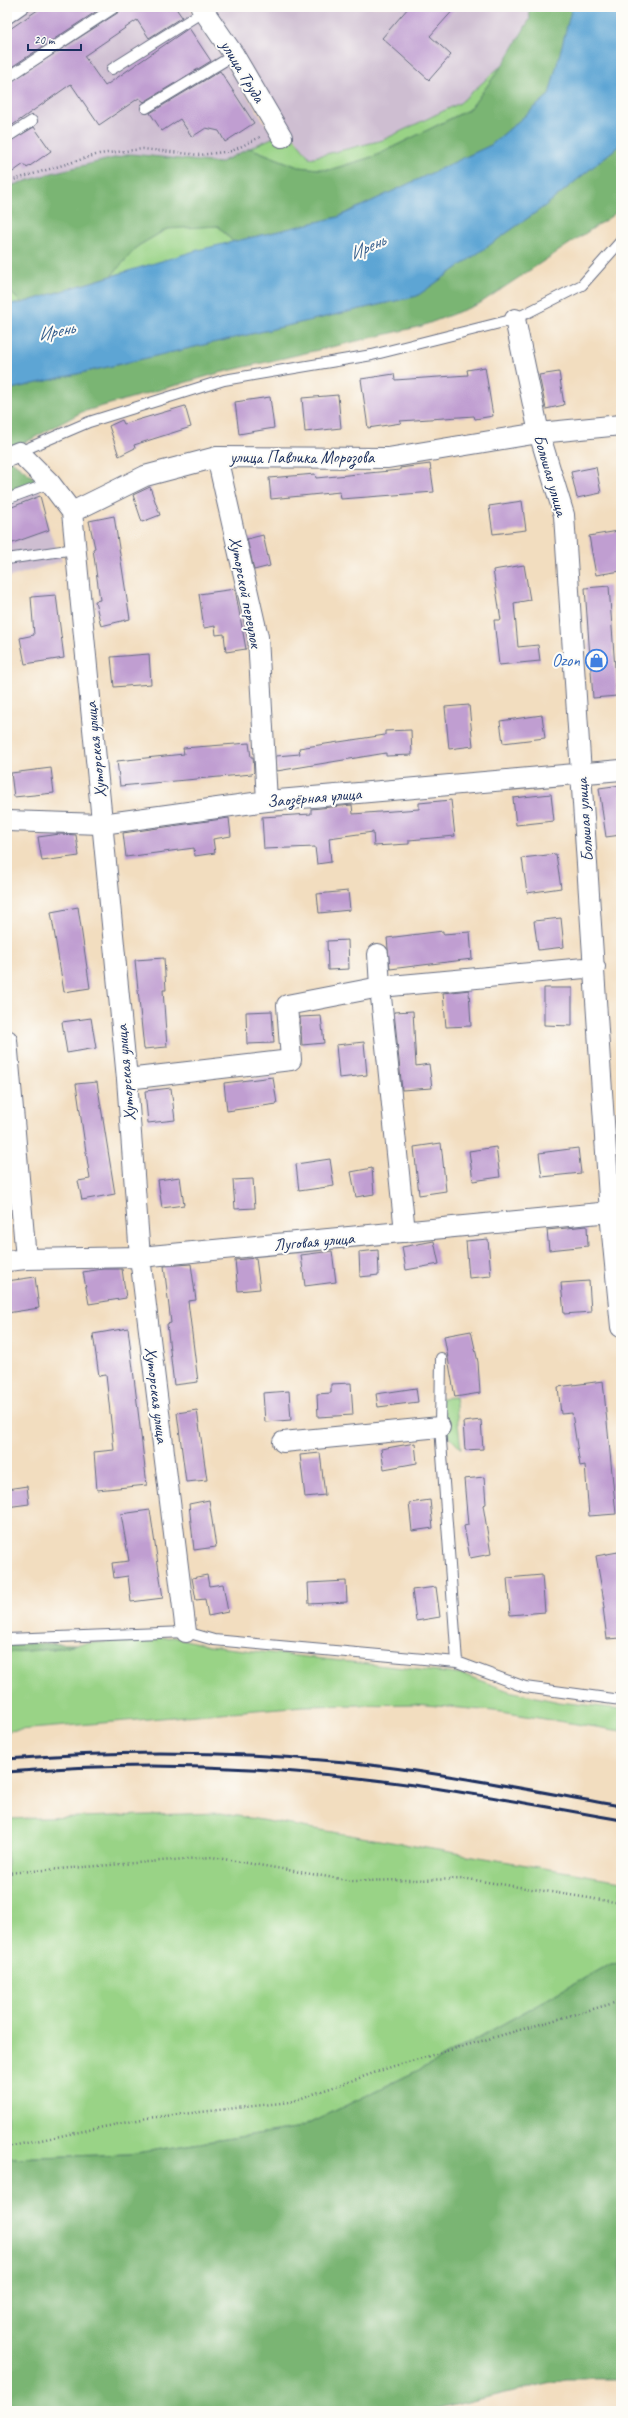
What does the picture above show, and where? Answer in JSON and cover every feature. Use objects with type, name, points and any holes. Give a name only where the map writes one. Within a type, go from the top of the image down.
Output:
[{"type":"street","name":"улица Труда","points":[[203,9],[234,55],[280,133]]},
{"type":"street","name":"Большая улица","points":[[515,319],[539,433],[564,515],[580,773],[616,1212],[621,1327]]},
{"type":"street","name":"улица Павлика Морозова","points":[[72,512],[145,476],[217,457],[388,458],[539,433],[621,425]]},
{"type":"street","points":[[13,454],[50,483],[72,512]]},
{"type":"street","name":"Хуторской переулок","points":[[217,457],[258,637],[267,801]]},
{"type":"street","name":"Хуторская улица","points":[[72,512],[127,1079],[140,1257],[186,1632]]},
{"type":"street","name":"Заозёрная улица","points":[[7,821],[102,824],[267,801],[621,770]]},
{"type":"street","points":[[378,954],[405,1232]]},
{"type":"street","points":[[127,1079],[291,1060],[287,1005],[380,987],[595,967]]},
{"type":"street","points":[[7,1040],[16,1260]]},
{"type":"street","name":"Луговая улица","points":[[16,1260],[140,1257],[616,1212]]},
{"type":"street","points":[[282,1442],[440,1427]]},
{"type":"lane","points":[[7,19],[24,7]]},
{"type":"lane","points":[[7,78],[115,7]]},
{"type":"lane","points":[[112,69],[203,9]]},
{"type":"lane","points":[[146,108],[234,55]]},
{"type":"lane","points":[[7,137],[32,121]]},
{"type":"lane","points":[[13,454],[89,422],[224,380],[372,355],[515,319],[582,285],[621,241]]},
{"type":"lane","points":[[7,499],[50,483]]},
{"type":"lane","points":[[7,559],[75,549]]},
{"type":"lane","points":[[441,1358],[440,1427],[457,1662]]},
{"type":"lane","points":[[7,1639],[186,1632],[214,1640],[457,1662],[525,1687],[621,1700]]},
{"type":"path","points":[[7,182],[99,154],[143,149],[200,155],[232,151],[280,133]]},
{"type":"path","points":[[7,1873],[212,1857],[352,1881],[468,1879],[621,1903]]},
{"type":"path","points":[[7,2147],[147,2118],[290,2102],[394,2066],[621,2001]]},
{"type":"shaded area","points":[[7,7],[189,7],[274,137],[219,163],[131,154],[52,173],[7,187]]},
{"type":"shaded area","points":[[211,7],[529,7],[530,19],[504,63],[460,103],[383,140],[310,158],[268,100]]},
{"type":"shaded area","points":[[37,480],[49,530],[62,561],[7,578],[7,492]]},
{"type":"green space","points":[[529,7],[572,7],[572,13],[549,95],[491,145],[338,217],[233,242],[218,226],[167,229],[138,246],[111,276],[22,303],[7,289],[7,187],[52,173],[131,154],[219,163],[250,148],[298,167],[329,170],[375,156],[470,109],[504,63],[530,19]]},
{"type":"green space","points":[[504,63],[470,109],[375,156],[329,170],[298,167],[250,148],[274,137],[281,144],[293,136],[310,158],[383,140],[460,103]]},
{"type":"green space","points":[[621,144],[621,208],[613,215],[479,304],[422,326],[219,373],[82,412],[30,440],[7,449],[7,390],[417,296],[545,206]]},
{"type":"green space","points":[[189,226],[218,226],[233,242],[111,276],[138,246],[167,229]]},
{"type":"green space","points":[[7,289],[22,303],[7,304]]},
{"type":"green space","points":[[9,459],[37,480],[7,492],[7,460]]},
{"type":"green space","points":[[455,1397],[461,1449],[440,1427],[440,1398]]},
{"type":"green space","points":[[174,1637],[209,1646],[465,1675],[509,1691],[559,1702],[621,1709],[621,1731],[494,1711],[415,1704],[303,1706],[7,1731],[7,1655],[12,1652],[53,1649],[77,1644]]},
{"type":"green space","points":[[7,1644],[77,1644],[53,1649],[12,1652],[7,1655]]},
{"type":"green space","points":[[220,1813],[621,1881],[621,1963],[610,1964],[433,2063],[302,2127],[130,2154],[7,2158],[7,1819]]},
{"type":"green space","points":[[621,1963],[621,2379],[565,2379],[430,2411],[7,2411],[7,2158],[130,2154],[302,2127],[433,2063],[610,1964]]},
{"type":"water","name":"Ирень","points":[[572,7],[621,7],[621,144],[545,206],[417,296],[7,390],[7,304],[22,303],[198,250],[338,217],[491,145],[549,95]]},
{"type":"building","points":[[42,7],[103,7],[7,70],[7,31]]},
{"type":"building","points":[[121,7],[175,7],[182,17],[149,38],[137,20],[84,56],[105,86],[189,28],[211,61],[144,102],[139,98],[99,125],[71,84],[7,129],[7,84],[119,12]]},
{"type":"building","points":[[409,7],[456,7],[430,36],[451,55],[429,80],[382,38]]},
{"type":"building","points":[[220,71],[254,123],[225,142],[219,131],[206,128],[192,137],[180,119],[162,131],[150,113]]},
{"type":"building","points":[[34,127],[51,151],[27,168],[24,164],[7,176],[7,143]]},
{"type":"building","points":[[485,367],[493,416],[475,419],[474,416],[400,421],[401,423],[368,428],[361,379],[394,374],[395,380],[468,375],[467,370]]},
{"type":"building","points":[[559,372],[564,405],[546,409],[539,375]]},
{"type":"building","points":[[338,395],[341,428],[305,432],[302,398]]},
{"type":"building","points":[[270,397],[274,428],[239,434],[235,402]]},
{"type":"building","points":[[185,406],[191,427],[134,445],[135,448],[119,456],[109,426],[122,420],[124,424]]},
{"type":"building","points":[[430,464],[434,492],[341,499],[340,492],[271,499],[269,478],[315,474],[316,478],[400,470],[400,468]]},
{"type":"building","points":[[596,467],[601,493],[577,498],[571,472]]},
{"type":"building","points":[[150,487],[160,515],[142,522],[133,495]]},
{"type":"building","points":[[40,496],[49,530],[7,545],[7,509]]},
{"type":"building","points":[[522,501],[526,530],[493,534],[489,506]]},
{"type":"building","points":[[114,516],[130,619],[101,626],[95,601],[100,600],[93,549],[95,548],[89,521]]},
{"type":"building","points":[[618,531],[621,571],[596,575],[589,536]]},
{"type":"building","points":[[263,535],[270,566],[254,570],[247,539]]},
{"type":"building","points":[[524,565],[530,600],[514,603],[518,647],[538,645],[540,661],[499,665],[494,620],[501,620],[493,570]]},
{"type":"building","points":[[609,586],[617,696],[593,698],[585,588]]},
{"type":"building","points":[[235,589],[246,649],[226,652],[224,634],[216,635],[215,626],[204,628],[199,594]]},
{"type":"building","points":[[56,595],[64,658],[25,664],[20,638],[34,635],[31,597]]},
{"type":"building","points":[[149,654],[151,684],[114,687],[111,657]]},
{"type":"building","points":[[469,705],[473,746],[449,749],[445,707]]},
{"type":"building","points":[[542,715],[545,738],[503,743],[500,721]]},
{"type":"building","points":[[411,730],[412,755],[386,756],[386,753],[277,771],[276,756],[300,754],[299,748],[385,735],[385,731]]},
{"type":"building","points":[[249,743],[251,757],[253,757],[254,772],[252,774],[120,786],[117,761],[184,754],[183,748]]},
{"type":"building","points":[[51,768],[54,793],[14,797],[11,773]]},
{"type":"building","points":[[621,785],[621,835],[606,837],[599,788]]},
{"type":"building","points":[[551,794],[554,821],[516,825],[513,798]]},
{"type":"building","points":[[451,800],[455,836],[409,840],[409,844],[374,846],[373,832],[329,838],[331,862],[317,864],[315,847],[264,849],[262,817],[311,814],[311,809],[352,805],[353,814],[419,809],[419,803]]},
{"type":"building","points":[[229,818],[231,836],[213,839],[215,853],[195,856],[194,848],[126,857],[123,833]]},
{"type":"building","points":[[60,834],[76,835],[79,856],[42,861],[38,837]]},
{"type":"building","points":[[556,854],[561,888],[527,893],[522,858]]},
{"type":"building","points":[[348,891],[350,910],[319,913],[317,894]]},
{"type":"building","points":[[78,907],[90,988],[64,992],[51,912]]},
{"type":"building","points":[[561,918],[564,947],[538,950],[534,921]]},
{"type":"building","points":[[443,931],[443,934],[470,932],[472,959],[390,969],[387,938]]},
{"type":"building","points":[[348,940],[349,969],[328,970],[327,941]]},
{"type":"building","points":[[164,958],[166,990],[163,990],[167,1047],[144,1049],[135,960]]},
{"type":"building","points":[[544,988],[572,988],[572,1026],[544,1025]]},
{"type":"building","points":[[469,990],[471,1026],[446,1027],[443,993]]},
{"type":"building","points":[[272,1011],[274,1043],[247,1044],[246,1012]]},
{"type":"building","points":[[413,1011],[416,1066],[429,1064],[432,1088],[402,1090],[394,1012]]},
{"type":"building","points":[[321,1016],[324,1043],[302,1045],[300,1017]]},
{"type":"building","points":[[91,1018],[96,1048],[67,1053],[62,1022]]},
{"type":"building","points":[[364,1042],[367,1075],[339,1078],[336,1045]]},
{"type":"building","points":[[273,1077],[277,1104],[227,1111],[224,1083]]},
{"type":"building","points":[[97,1082],[115,1194],[82,1200],[78,1181],[90,1179],[76,1084]]},
{"type":"building","points":[[171,1088],[175,1120],[148,1123],[145,1091]]},
{"type":"building","points":[[441,1143],[446,1191],[419,1195],[414,1147]]},
{"type":"building","points":[[496,1147],[500,1177],[473,1181],[469,1151]]},
{"type":"building","points":[[578,1148],[581,1173],[542,1177],[539,1153]]},
{"type":"building","points":[[330,1159],[334,1186],[299,1191],[296,1164]]},
{"type":"building","points":[[372,1168],[374,1194],[356,1197],[351,1172]]},
{"type":"building","points":[[180,1177],[184,1205],[162,1208],[158,1180]]},
{"type":"building","points":[[253,1179],[255,1208],[235,1209],[233,1180]]},
{"type":"building","points":[[587,1226],[588,1246],[549,1250],[547,1230]]},
{"type":"building","points":[[488,1239],[491,1276],[469,1278],[466,1241]]},
{"type":"building","points":[[434,1241],[439,1264],[406,1270],[402,1247]]},
{"type":"building","points":[[378,1250],[379,1275],[360,1277],[359,1252]]},
{"type":"building","points":[[332,1251],[336,1282],[305,1286],[301,1255]]},
{"type":"building","points":[[256,1258],[260,1289],[238,1291],[235,1260]]},
{"type":"building","points":[[191,1264],[196,1300],[188,1301],[198,1382],[174,1385],[167,1324],[171,1323],[164,1266]]},
{"type":"building","points":[[103,1269],[122,1269],[126,1298],[89,1304],[83,1272]]},
{"type":"building","points":[[35,1277],[39,1308],[7,1313],[7,1281]]},
{"type":"building","points":[[589,1281],[591,1312],[564,1314],[561,1283]]},
{"type":"building","points":[[128,1328],[147,1485],[97,1490],[94,1452],[114,1450],[106,1375],[99,1376],[93,1334]]},
{"type":"building","points":[[471,1331],[478,1362],[480,1393],[455,1397],[444,1336]]},
{"type":"building","points":[[603,1381],[616,1514],[589,1516],[585,1465],[580,1466],[572,1413],[561,1414],[558,1387]]},
{"type":"building","points":[[351,1383],[353,1415],[318,1417],[317,1394],[331,1393],[331,1384]]},
{"type":"building","points":[[416,1388],[418,1402],[378,1407],[376,1394]]},
{"type":"building","points":[[289,1391],[291,1420],[265,1422],[263,1393]]},
{"type":"building","points":[[197,1410],[207,1480],[186,1482],[177,1413]]},
{"type":"building","points":[[481,1420],[483,1449],[465,1450],[463,1422]]},
{"type":"building","points":[[415,1443],[417,1463],[384,1469],[381,1449]]},
{"type":"building","points":[[320,1453],[325,1495],[305,1497],[300,1455]]},
{"type":"building","points":[[484,1477],[486,1504],[483,1505],[491,1554],[470,1558],[464,1526],[468,1525],[464,1479]]},
{"type":"building","points":[[27,1486],[29,1504],[7,1507],[7,1489]]},
{"type":"building","points":[[209,1500],[216,1547],[194,1550],[189,1504]]},
{"type":"building","points":[[430,1500],[433,1528],[412,1531],[409,1503]]},
{"type":"building","points":[[150,1510],[163,1598],[131,1602],[128,1576],[114,1578],[112,1563],[129,1561],[121,1514]]},
{"type":"building","points":[[618,1552],[621,1571],[621,1638],[607,1639],[603,1607],[605,1607],[596,1556]]},
{"type":"building","points":[[207,1575],[209,1586],[223,1584],[228,1612],[208,1616],[205,1599],[196,1600],[192,1578]]},
{"type":"building","points":[[542,1575],[545,1612],[510,1615],[507,1578]]},
{"type":"building","points":[[346,1581],[347,1602],[309,1604],[308,1583]]},
{"type":"building","points":[[436,1587],[440,1617],[416,1621],[412,1590]]},
{"type":"railway","points":[[7,1759],[134,1753],[218,1754],[303,1758],[414,1771],[621,1806]]},
{"type":"railway","points":[[7,1772],[115,1766],[187,1766],[259,1769],[377,1780],[621,1820]]},
{"type":"place","name":"Ozon","points":[[596,660]]}]
